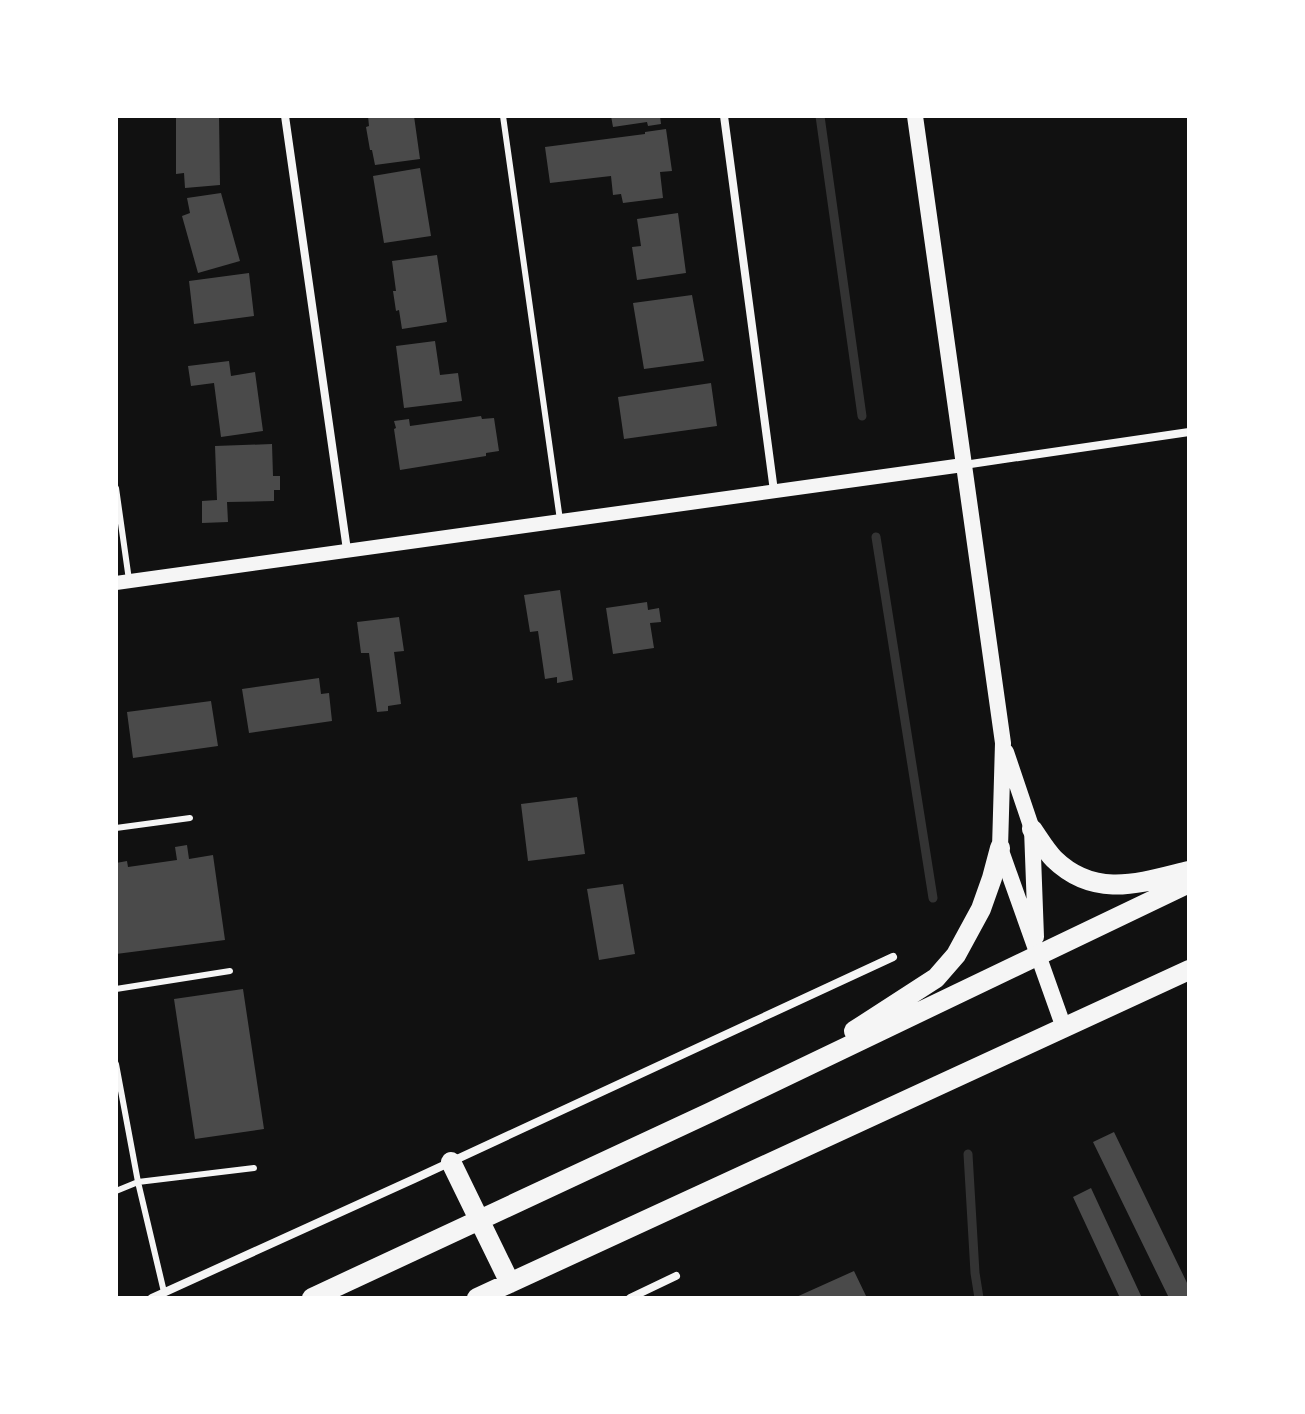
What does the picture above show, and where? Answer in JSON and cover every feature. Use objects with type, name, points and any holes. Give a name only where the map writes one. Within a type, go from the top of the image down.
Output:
[{"type":"main road","points":[[778,1080],[936,978],[956,955],[970,931],[992,878],[1000,848],[1003,743],[915,116]]},
{"type":"main road","points":[[1003,743],[1032,829],[1037,955]]},
{"type":"main road","points":[[1032,829],[1053,858],[1083,879],[1096,884],[1142,882],[1189,871]]},
{"type":"main road","points":[[1000,848],[1064,1028]]},
{"type":"main road","points":[[312,1298],[1189,883]]},
{"type":"main road","points":[[477,1298],[1189,970]]},
{"type":"main road","points":[[451,1162],[510,1283]]},
{"type":"street","points":[[285,116],[347,550]]},
{"type":"street","points":[[724,116],[774,491]]},
{"type":"street","points":[[122,582],[1189,432]]},
{"type":"street","points":[[152,1298],[893,957]]},
{"type":"street","points":[[630,1298],[676,1276]]},
{"type":"lane","points":[[503,116],[560,521]]},
{"type":"lane","points":[[116,488],[122,582]]},
{"type":"lane","points":[[116,828],[190,818]]},
{"type":"lane","points":[[116,989],[230,971]]},
{"type":"lane","points":[[116,1064],[138,1182],[164,1292]]},
{"type":"lane","points":[[116,1191],[138,1182],[254,1168]]},
{"type":"building","points":[[176,116],[219,116],[220,185],[185,188],[184,173],[176,174]]},
{"type":"building","points":[[368,116],[414,116],[420,159],[375,165],[366,127],[369,126]]},
{"type":"building","points":[[611,116],[660,116],[661,124],[648,126],[647,122],[613,127]]},
{"type":"building","points":[[666,129],[672,171],[660,172],[663,198],[623,203],[621,194],[613,195],[611,176],[550,183],[545,147]]},
{"type":"building","points":[[420,168],[431,236],[384,243],[373,176]]},
{"type":"building","points":[[221,193],[240,261],[198,273],[182,216],[190,213],[187,198]]},
{"type":"building","points":[[678,213],[686,273],[637,280],[632,247],[641,246],[637,219]]},
{"type":"building","points":[[437,255],[447,322],[402,329],[393,291],[396,291],[392,261]]},
{"type":"building","points":[[249,273],[254,316],[194,324],[189,281]]},
{"type":"building","points":[[692,295],[704,361],[644,369],[633,303]]},
{"type":"building","points":[[435,341],[440,375],[458,373],[462,401],[404,408],[396,346]]},
{"type":"building","points":[[229,361],[231,376],[255,372],[263,431],[221,437],[214,383],[191,386],[188,366]]},
{"type":"building","points":[[711,383],[717,426],[624,439],[618,397]]},
{"type":"building","points":[[481,416],[482,419],[494,418],[499,451],[486,453],[486,456],[400,470],[394,421],[409,419],[410,426]]},
{"type":"building","points":[[272,444],[273,476],[280,476],[280,490],[274,490],[274,501],[227,502],[228,522],[202,523],[202,501],[217,500],[215,446]]},
{"type":"building","points":[[560,590],[573,680],[557,683],[557,677],[545,679],[538,631],[530,632],[524,595]]},
{"type":"building","points":[[647,602],[648,610],[659,608],[661,622],[650,623],[654,648],[613,654],[606,608]]},
{"type":"building","points":[[399,617],[404,651],[394,652],[401,704],[388,706],[388,711],[377,712],[369,653],[361,653],[357,622]]},
{"type":"building","points":[[319,678],[321,694],[329,693],[332,721],[249,733],[242,689]]},
{"type":"building","points":[[211,701],[218,746],[133,758],[127,712]]},
{"type":"building","points":[[577,797],[585,854],[528,861],[521,804]]},
{"type":"building","points":[[187,845],[189,859],[213,855],[225,940],[116,954],[116,863],[127,861],[128,867],[177,860],[175,847]]},
{"type":"building","points":[[623,884],[635,954],[599,960],[587,889]]},
{"type":"building","points":[[243,989],[264,1129],[195,1139],[174,999]]},
{"type":"building","points":[[1114,1132],[1189,1287],[1189,1298],[1169,1298],[1093,1142]]},
{"type":"building","points":[[1091,1188],[1142,1298],[1120,1298],[1073,1197]]},
{"type":"building","points":[[854,1271],[867,1298],[794,1298]]},
{"type":"waterway","points":[[820,116],[862,416]]},
{"type":"waterway","points":[[876,537],[933,898]]},
{"type":"waterway","points":[[968,1154],[979,1298]]}]
